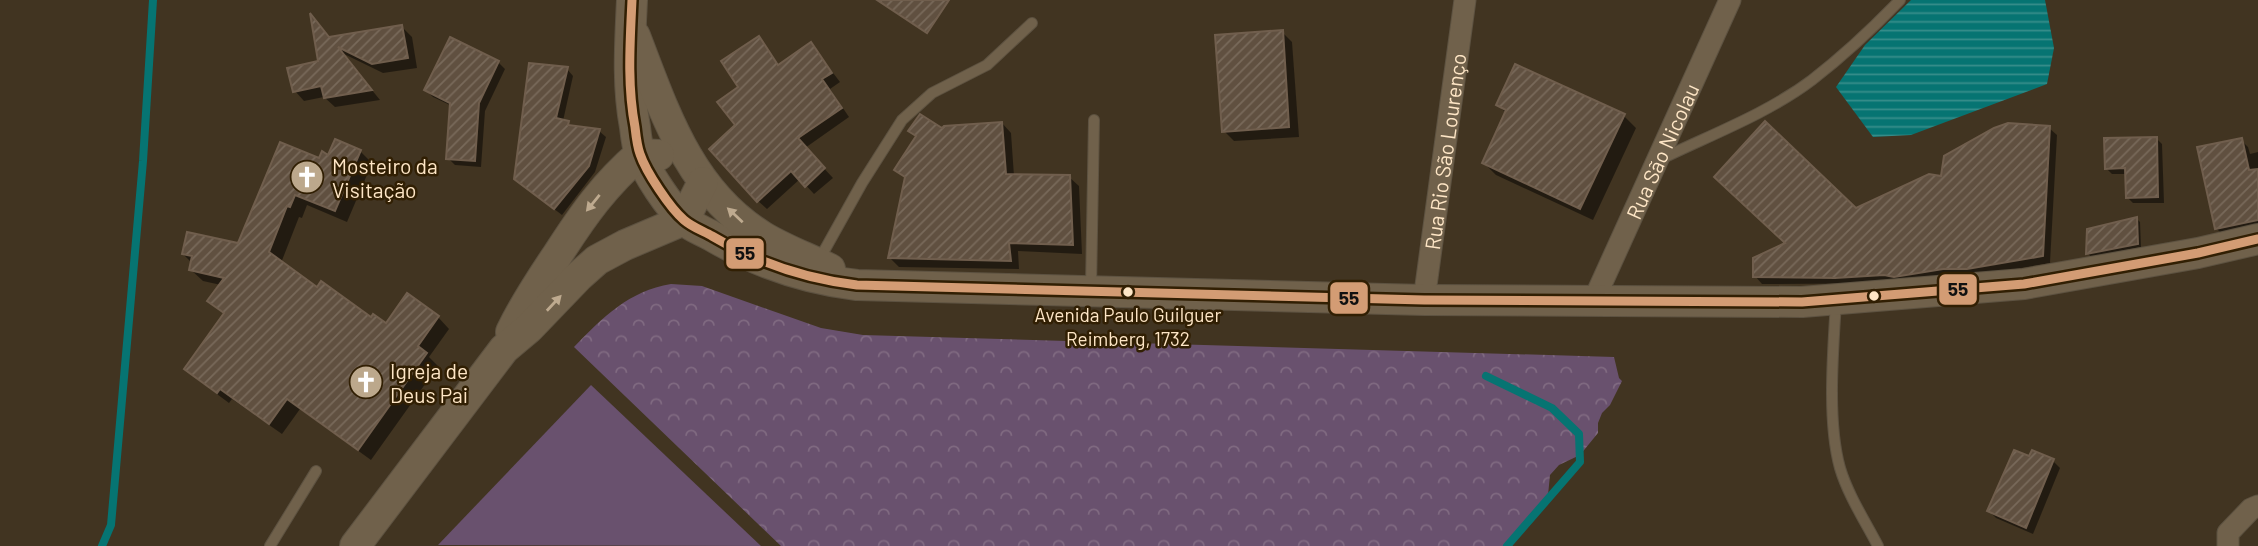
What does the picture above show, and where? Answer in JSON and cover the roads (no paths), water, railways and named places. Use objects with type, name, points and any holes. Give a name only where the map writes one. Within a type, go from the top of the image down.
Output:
[{"type":"main road","points":[[631,12],[628,68],[630,102],[640,154],[684,220],[761,262],[798,275],[857,285],[1424,300],[1802,302],[2024,284],[2198,253],[2258,239]]},
{"type":"main road","points":[[631,12],[659,99],[686,158],[703,182],[736,217],[762,236],[857,285]]},
{"type":"main road","points":[[364,539],[504,349],[535,288],[585,211],[613,177],[640,154],[686,158]]},
{"type":"main road","points":[[504,349],[529,328],[597,260],[684,220],[703,182]]},
{"type":"main road","points":[[643,237],[717,240]]},
{"type":"street","name":"Rua Rio São Lourenço","points":[[1424,300],[1465,0]]},
{"type":"street","name":"Rua São Nicolau","points":[[1593,302],[1730,0]]},
{"type":"street","points":[[2228,540],[2251,509],[2258,506]]},
{"type":"lane","points":[[1656,161],[1777,102],[1811,80],[1879,22],[1900,0]]},
{"type":"lane","points":[[818,263],[862,183],[902,120],[932,93],[987,65],[1032,23]]},
{"type":"lane","points":[[1091,291],[1094,120]]},
{"type":"lane","points":[[1836,300],[1833,360],[1836,449],[1841,471],[1878,546]]},
{"type":"lane","points":[[270,546],[316,471]]},
{"type":"water","points":[[1911,0],[2045,0],[2054,48],[2047,84],[1911,135],[1873,137],[1836,87],[1865,45]]},
{"type":"waterway","points":[[102,546],[111,525],[143,161],[153,0]]},
{"type":"waterway","points":[[1486,376],[1552,408],[1579,434],[1580,462],[1507,546]]},
{"type":"place","name":"Mosteiro da Visitação","points":[[307,177]]},
{"type":"place","name":"Avenida Paulo Guilguer Reimberg, 1732","points":[[1128,292]]},
{"type":"place","name":"Igreja de Deus Pai","points":[[366,382]]}]
